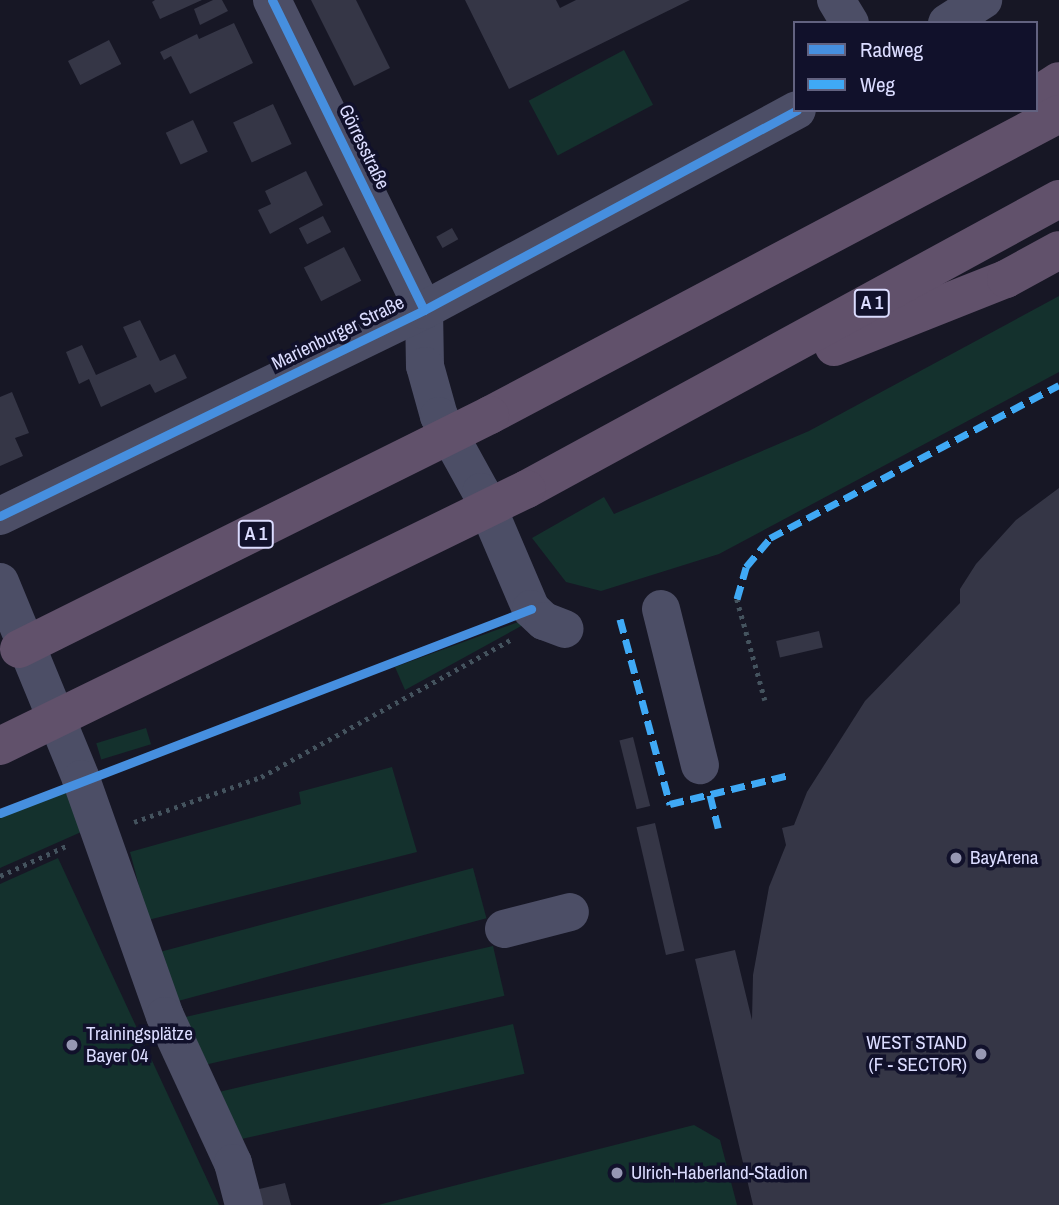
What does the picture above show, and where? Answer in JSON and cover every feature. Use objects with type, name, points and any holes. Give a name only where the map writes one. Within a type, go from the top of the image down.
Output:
[{"type":"highway","points":[[1038,95],[1059,81]]},
{"type":"highway","points":[[820,244],[1013,112]]},
{"type":"highway","name":"A 1","points":[[0,657],[490,415],[820,244],[1059,114]]},
{"type":"highway","name":"A 1","points":[[0,746],[527,489],[685,406],[1059,199]]},
{"type":"highway","points":[[685,406],[1006,279],[1059,250]]},
{"type":"street","name":"Görresstraße","points":[[272,0],[424,310]]},
{"type":"street","points":[[836,0],[849,21]]},
{"type":"street","points":[[950,21],[983,0]]},
{"type":"street","name":"Marienburger Straße","points":[[0,516],[424,310],[793,112]]},
{"type":"street","points":[[424,310],[425,366],[439,416],[481,492],[531,609],[554,625]]},
{"type":"street","points":[[0,582],[99,831],[165,1016],[233,1163],[244,1205]]},
{"type":"street","points":[[661,609],[700,765]]},
{"type":"street","points":[[505,929],[570,912]]},
{"type":"path","points":[[737,599],[765,700]]},
{"type":"path","points":[[0,876],[99,831],[184,808],[261,777],[554,625]]},
{"type":"green space","points":[[624,50],[653,105],[558,155],[529,101]]},
{"type":"green space","points":[[1059,296],[1059,372],[719,554],[601,591],[566,582],[532,538],[604,497],[614,514],[809,431]]},
{"type":"green space","points":[[521,621],[523,625],[405,690],[395,667]]},
{"type":"green space","points":[[146,728],[151,744],[101,759],[96,743]]},
{"type":"green space","points":[[392,767],[417,852],[148,920],[130,852],[301,804],[299,792]]},
{"type":"green space","points":[[69,787],[88,829],[0,868],[0,817]]},
{"type":"green space","name":"Trainingsplätze Bayer 04","points":[[58,858],[219,1205],[0,1205],[0,884]]},
{"type":"green space","points":[[473,868],[486,918],[169,1003],[155,953]]},
{"type":"green space","points":[[493,946],[504,996],[194,1067],[182,1018]]},
{"type":"green space","points":[[513,1024],[524,1074],[228,1142],[217,1092]]},
{"type":"green space","name":"Ulrich-Haberland-Stadion","points":[[694,1125],[720,1140],[737,1205],[378,1205]]},
{"type":"building","points":[[202,0],[160,19],[152,2]]},
{"type":"building","points":[[213,0],[222,0],[228,11],[200,25],[194,9]]},
{"type":"building","points":[[311,0],[356,0],[390,68],[354,86]]},
{"type":"building","points":[[465,0],[556,0],[560,8],[576,0],[690,0],[509,89]]},
{"type":"building","points":[[234,23],[253,63],[190,94],[171,56],[164,60],[160,52],[197,34],[199,39]]},
{"type":"building","points":[[109,40],[121,64],[80,85],[68,61]]},
{"type":"building","points":[[273,104],[292,144],[252,162],[233,123]]},
{"type":"building","points":[[193,120],[208,152],[181,164],[166,133]]},
{"type":"building","points":[[306,171],[323,205],[270,234],[258,210],[271,204],[265,191]]},
{"type":"building","points":[[323,216],[331,232],[307,244],[299,228]]},
{"type":"building","points":[[452,228],[458,239],[443,248],[436,237]]},
{"type":"building","points":[[344,247],[361,281],[321,301],[304,267]]},
{"type":"building","points":[[140,320],[160,361],[175,354],[187,378],[155,393],[150,384],[101,407],[89,379],[79,384],[66,352],[82,345],[96,375],[137,357],[123,327]]},
{"type":"building","points":[[12,392],[29,433],[15,438],[23,456],[0,466],[0,397]]},
{"type":"building","points":[[1059,488],[1059,1205],[753,1205],[695,959],[735,950],[752,1020],[753,975],[769,887],[786,845],[782,828],[794,825],[807,792],[865,701],[960,603],[960,589],[976,564],[1016,520]]},
{"type":"building","points":[[819,631],[823,648],[780,657],[776,641]]},
{"type":"building","points":[[633,737],[650,806],[637,809],[619,740]]},
{"type":"building","points":[[655,823],[684,951],[666,955],[636,827]]},
{"type":"building","points":[[285,1183],[291,1205],[259,1205],[255,1190]]},
{"type":"marked path","points":[[737,599],[746,567],[770,538],[1059,385]]},
{"type":"marked path","points":[[620,619],[670,804],[789,775]]},
{"type":"marked path","points":[[710,795],[718,828]]},
{"type":"cycle path","points":[[272,0],[424,310]]},
{"type":"cycle path","points":[[0,516],[424,310],[793,112]]},
{"type":"cycle path","points":[[0,813],[531,609]]},
{"type":"place","name":"BayArena","points":[[956,858]]},
{"type":"place","name":"Trainingsplätze Bayer 04","points":[[72,1045]]},
{"type":"place","name":"WEST STAND (F - SECTOR)","points":[[981,1054]]},
{"type":"place","name":"Ulrich-Haberland-Stadion","points":[[617,1173]]}]
